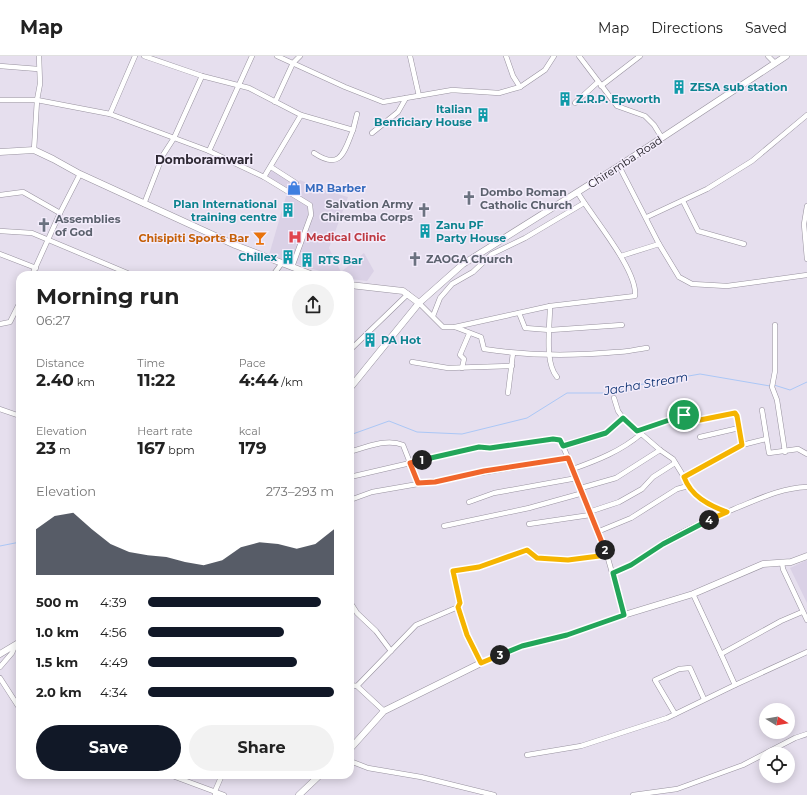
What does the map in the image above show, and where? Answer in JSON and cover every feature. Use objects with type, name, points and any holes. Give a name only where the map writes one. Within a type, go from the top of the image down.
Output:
[{"type":"street","points":[[34,150],[37,100],[40,84],[38,69],[39,56]]},
{"type":"street","points":[[110,114],[135,56]]},
{"type":"street","points":[[144,56],[202,76],[249,88],[301,115],[353,130]]},
{"type":"street","points":[[209,151],[252,56]]},
{"type":"street","points":[[277,56],[345,87],[383,102],[452,90],[499,93],[520,87],[545,70],[554,56]]},
{"type":"street","points":[[276,102],[293,63],[300,56]]},
{"type":"street","points":[[410,56],[419,96]]},
{"type":"street","points":[[506,56],[512,76],[520,87]]},
{"type":"street","points":[[580,56],[617,106],[645,116],[654,125],[662,138]]},
{"type":"street","points":[[575,103],[640,56]]},
{"type":"street","points":[[768,56],[775,63]]},
{"type":"street","name":"Chiremba Road","points":[[354,383],[419,303],[463,264],[519,228],[578,193],[786,56]]},
{"type":"street","points":[[0,66],[38,69]]},
{"type":"street","points":[[144,204],[163,155],[174,138],[202,76]]},
{"type":"street","points":[[372,133],[398,112],[406,98]]},
{"type":"street","points":[[0,100],[37,100],[110,114],[209,151],[264,177],[310,205],[310,215],[292,267]]},
{"type":"street","points":[[314,153],[324,160],[335,160],[343,155],[353,130],[357,114]]},
{"type":"street","points":[[264,177],[301,115]]},
{"type":"street","points":[[647,217],[707,189],[752,161],[807,116]]},
{"type":"street","points":[[0,152],[34,150],[80,174],[144,204],[235,245],[302,271]]},
{"type":"street","points":[[619,166],[647,217],[659,244],[679,277],[692,284],[727,286],[807,275]]},
{"type":"street","points":[[271,167],[296,184]]},
{"type":"street","points":[[34,271],[60,213],[80,174]]},
{"type":"street","points":[[0,195],[23,192],[60,213]]},
{"type":"street","points":[[354,285],[403,291],[419,303],[443,327],[455,327],[550,306],[635,296],[634,284],[621,256],[578,193]]},
{"type":"street","points":[[682,201],[698,231],[744,244]]},
{"type":"street","points":[[433,316],[440,298],[452,284],[473,272],[492,254],[525,238],[584,203]]},
{"type":"street","points":[[807,206],[804,224],[807,259]]},
{"type":"street","points":[[519,228],[525,238]]},
{"type":"street","points":[[0,231],[32,233],[122,271]]},
{"type":"street","points":[[621,256],[659,244]]},
{"type":"street","points":[[0,254],[36,268]]},
{"type":"street","points":[[277,271],[282,264]]},
{"type":"street","points":[[354,346],[408,294]]},
{"type":"street","points":[[550,306],[549,355],[551,371],[557,377]]},
{"type":"street","points":[[0,324],[10,322],[16,310]]},
{"type":"street","points":[[519,313],[526,328],[550,330],[622,326]]},
{"type":"street","points":[[775,325],[775,371],[772,386],[777,400],[785,452]]},
{"type":"street","points":[[455,327],[469,334],[481,337],[484,349],[513,353],[549,355],[617,352],[647,348]]},
{"type":"street","points":[[462,368],[464,359],[460,355],[469,334]]},
{"type":"street","points":[[508,393],[513,353]]},
{"type":"street","points":[[412,362],[443,367],[462,368],[512,366]]},
{"type":"street","points":[[614,398],[618,411],[623,418],[675,463],[688,486],[702,501],[727,512]]},
{"type":"street","points":[[0,409],[16,415]]},
{"type":"street","points":[[762,410],[769,453],[798,449],[807,454]]},
{"type":"street","points":[[574,469],[612,454],[628,445],[639,433],[684,415],[692,414],[700,420],[735,413],[742,445]]},
{"type":"street","points":[[563,446],[606,433],[623,418]]},
{"type":"street","points":[[700,437],[739,428]]},
{"type":"street","points":[[354,476],[479,447],[490,448],[553,439],[560,440],[574,469],[607,555],[624,615]]},
{"type":"street","points":[[684,477],[742,445],[766,439]]},
{"type":"street","points":[[354,451],[368,446],[395,442],[403,445],[418,483]]},
{"type":"street","points":[[581,488],[616,478],[660,450]]},
{"type":"street","points":[[354,499],[372,492],[418,483],[435,482],[484,471],[568,458]]},
{"type":"street","points":[[529,524],[590,513],[619,502],[642,489],[653,477],[675,463]]},
{"type":"street","points":[[469,502],[494,493],[577,478]]},
{"type":"street","points":[[598,532],[630,518],[677,489],[688,486]]},
{"type":"street","points":[[613,573],[631,565],[694,526],[776,491],[807,487]]},
{"type":"street","points":[[444,526],[529,508],[583,493]]},
{"type":"street","points":[[481,663],[467,635],[458,607],[460,603],[453,571],[479,567],[527,550],[537,558],[568,560],[607,555]]},
{"type":"street","points":[[354,745],[384,711],[481,663],[522,646],[567,635],[624,615],[693,594],[763,564],[782,563],[798,560],[807,556]]},
{"type":"street","points":[[782,563],[783,569],[807,620]]},
{"type":"street","points":[[693,594],[735,685]]},
{"type":"street","points":[[357,686],[416,625],[458,607]]},
{"type":"street","points":[[354,608],[376,631],[391,651]]},
{"type":"street","points":[[721,654],[768,628],[802,612]]},
{"type":"street","points":[[0,654],[16,645]]},
{"type":"street","points":[[0,667],[16,646]]},
{"type":"street","points":[[527,756],[581,746],[667,718],[704,699],[807,652]]},
{"type":"street","points":[[675,714],[655,680],[680,669],[690,668],[704,699]]},
{"type":"street","points":[[0,678],[16,703]]},
{"type":"street","points":[[354,686],[357,686],[384,711]]},
{"type":"street","points":[[633,795],[677,789],[743,764],[795,738],[807,734]]},
{"type":"street","points":[[354,763],[368,768],[421,777],[494,795]]},
{"type":"street","points":[[180,779],[224,795]]},
{"type":"street","points":[[215,793],[220,779]]},
{"type":"street","points":[[299,795],[316,779]]},
{"type":"shaded area","points":[[275,166],[298,183],[300,180],[324,190],[348,197],[329,248],[340,271],[319,271],[269,255],[287,193],[266,179]]},
{"type":"shaded area","points":[[364,253],[374,271],[367,281],[354,279],[354,271],[342,271]]},
{"type":"shaded area","points":[[807,560],[807,603],[790,568]]},
{"type":"waterway","name":"Jacha Stream","points":[[354,434],[389,421],[417,432],[462,434],[527,418],[567,393],[608,393],[632,386],[700,374],[770,386]]},
{"type":"waterway","name":"Jacha Stream","points":[[774,385],[790,390],[807,382]]},
{"type":"waterway","name":"Jacha Stream","points":[[0,546],[16,543]]},
{"type":"place","name":"ZESA sub station","points":[[679,87]]},
{"type":"place","name":"Z.R.P. Epworth","points":[[565,99]]},
{"type":"place","name":"Italian Benficiary House","points":[[483,115]]},
{"type":"place","name":"MR Barber","points":[[294,188]]},
{"type":"place","name":"Dombo Roman Catholic Church","points":[[469,198]]},
{"type":"place","name":"Plan International training centre","points":[[288,210]]},
{"type":"place","name":"Salvation Army Chiremba Corps","points":[[424,210]]},
{"type":"place","name":"Assemblies of God","points":[[44,225]]},
{"type":"place","name":"Zanu PF Party House","points":[[425,231]]},
{"type":"place","name":"Medical Clinic","points":[[295,237]]},
{"type":"place","name":"Chisipiti Sports Bar","points":[[260,238]]},
{"type":"place","name":"Chillex","points":[[288,257]]},
{"type":"place","name":"ZAOGA Church","points":[[415,259]]},
{"type":"place","name":"RTS Bar","points":[[307,260]]},
{"type":"place","name":"PA Hot","points":[[370,340]]},
{"type":"district","name":"Domboramwari","points":[[204,160]]},
{"type":"route","points":[[735,413],[737,416],[742,445],[684,477],[688,486],[702,501],[727,512],[694,526],[631,565],[613,573],[624,615],[567,635],[522,646],[481,663],[467,635],[458,607],[460,603],[453,571],[479,567],[506,559],[527,550],[537,558],[568,560],[607,555],[568,458],[484,471],[435,482],[418,483],[410,463],[479,447],[490,448],[553,439],[560,440],[563,446],[606,433],[623,418],[637,431],[684,415],[692,414],[700,420],[735,413]]}]
